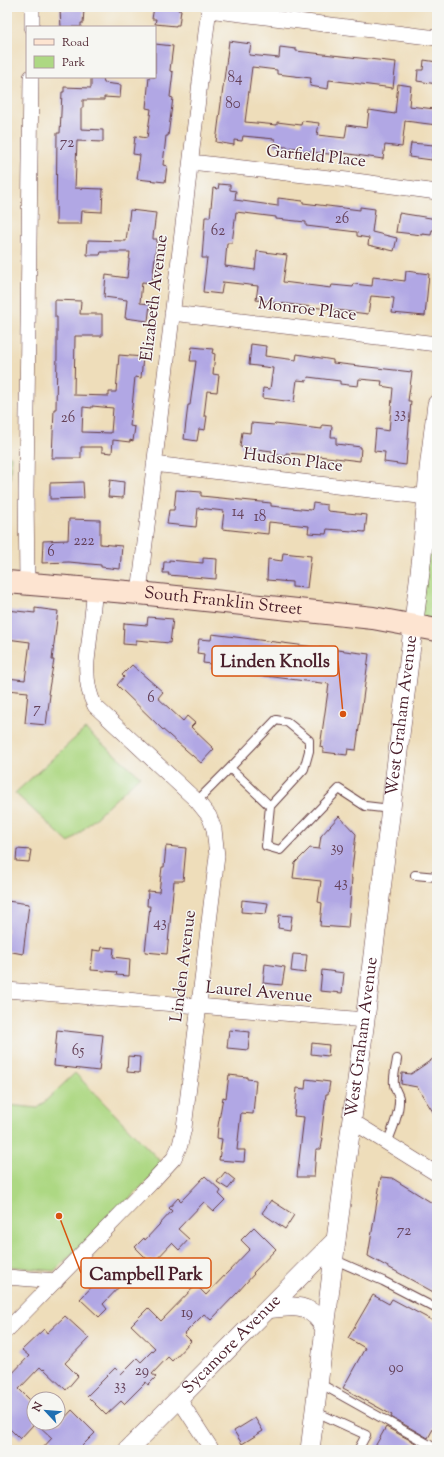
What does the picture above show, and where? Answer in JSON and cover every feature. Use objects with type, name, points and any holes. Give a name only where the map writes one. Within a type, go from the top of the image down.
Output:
[{"type":"main road","name":"South Franklin Street","points":[[17,583],[139,593],[373,618],[437,630]]},
{"type":"street","points":[[32,7],[32,26]]},
{"type":"street","points":[[208,9],[437,38]]},
{"type":"street","name":"Elizabeth Avenue","points":[[139,593],[208,9]]},
{"type":"street","points":[[17,583],[26,493],[31,78]]},
{"type":"street","name":"Garfield Place","points":[[190,162],[437,192]]},
{"type":"street","name":"Monroe Place","points":[[172,313],[437,344]]},
{"type":"street","name":"West Graham Avenue","points":[[310,1450],[422,556],[429,469],[437,404]]},
{"type":"street","name":"Hudson Place","points":[[154,464],[427,496]]},
{"type":"street","name":"Linden Avenue","points":[[7,1330],[174,1158],[180,1145],[184,1128],[198,1007],[205,962],[217,856],[214,829],[209,816],[197,801],[95,706],[91,699],[86,670],[95,589]]},
{"type":"street","name":"Laurel Avenue","points":[[7,990],[365,1020]]},
{"type":"street","points":[[352,1121],[437,1174]]},
{"type":"street","name":"Sycamore Avenue","points":[[128,1450],[336,1240]]},
{"type":"street","points":[[7,1277],[56,1281]]},
{"type":"street","points":[[268,1309],[293,1306],[304,1309],[315,1315],[325,1328]]},
{"type":"street","points":[[179,1399],[212,1450]]},
{"type":"lane","points":[[197,801],[276,720],[287,722],[309,740],[309,751],[304,769],[270,806],[266,846],[280,850],[339,790],[365,806],[391,809]]},
{"type":"lane","points":[[230,768],[270,806]]},
{"type":"lane","points":[[415,875],[437,877]]},
{"type":"lane","points":[[387,1143],[394,1128],[399,1101],[394,1083],[397,1059]]},
{"type":"lane","points":[[333,1259],[383,1281],[437,1309]]},
{"type":"lane","points":[[318,1382],[437,1449]]},
{"type":"lane","points":[[314,1411],[366,1435],[358,1450]]},
{"type":"green space","points":[[437,404],[437,630],[413,625]]},
{"type":"green space","points":[[7,456],[11,456],[10,480],[7,480]]},
{"type":"green space","points":[[85,729],[140,776],[69,843],[15,793]]},
{"type":"green space","points":[[75,1073],[164,1165],[54,1271],[7,1266],[7,1105],[38,1108]]},
{"type":"building","points":[[154,7],[178,8],[178,10],[181,10],[179,25],[155,24],[156,19],[152,19]]},
{"type":"building","points":[[60,10],[84,10],[83,23],[81,23],[81,26],[61,26]]},
{"type":"building","points":[[229,41],[251,44],[249,55],[279,58],[280,47],[296,49],[296,51],[396,62],[393,88],[329,80],[328,89],[310,86],[311,78],[277,74],[277,70],[252,67],[245,122],[277,125],[277,122],[301,125],[302,121],[319,123],[317,135],[345,138],[347,125],[367,128],[369,110],[395,114],[398,84],[411,86],[409,106],[435,109],[434,114],[437,114],[437,125],[405,121],[402,147],[385,145],[383,159],[336,152],[336,155],[298,150],[298,148],[274,146],[275,139],[243,136],[242,141],[234,140],[234,145],[216,142]]},
{"type":"building","points":[[156,44],[173,46],[170,70],[173,72],[170,97],[173,98],[168,136],[166,136],[163,165],[167,166],[165,182],[137,179],[140,155],[133,154],[135,136],[147,138],[151,109],[146,108],[149,78],[156,78]]},
{"type":"building","points":[[424,60],[437,62],[437,84],[417,81],[418,70],[423,70]]},
{"type":"building","points":[[91,78],[103,78],[104,83],[121,85],[120,98],[104,97],[104,100],[83,100],[83,108],[81,108],[81,129],[103,130],[103,142],[77,141],[75,188],[103,189],[102,212],[82,211],[81,224],[56,224],[57,133],[60,133],[62,92],[64,92],[64,87],[91,88]]},
{"type":"building","points":[[411,143],[434,145],[432,160],[409,157]]},
{"type":"building","points":[[219,184],[230,185],[230,190],[236,191],[235,200],[278,206],[278,198],[303,201],[303,203],[360,210],[360,207],[375,209],[372,232],[397,238],[394,251],[368,245],[369,238],[357,236],[357,232],[306,226],[306,222],[276,219],[276,217],[236,212],[232,243],[227,243],[225,266],[255,270],[257,251],[287,255],[283,282],[331,288],[332,285],[353,287],[354,284],[372,286],[373,277],[405,281],[406,271],[429,274],[425,316],[392,313],[394,298],[371,296],[368,314],[256,300],[258,286],[223,282],[221,294],[203,292],[207,258],[202,258],[205,217],[210,217],[213,188],[218,189]]},
{"type":"building","points":[[130,210],[156,213],[153,239],[157,239],[152,283],[142,282],[140,303],[150,304],[148,321],[125,318],[127,300],[104,297],[106,275],[127,278],[130,252],[101,252],[100,255],[87,255],[88,240],[126,241]]},
{"type":"building","points":[[399,213],[437,219],[437,230],[432,230],[431,235],[396,232]]},
{"type":"building","points":[[55,300],[81,301],[80,314],[102,314],[102,336],[75,336],[74,395],[109,396],[109,392],[116,392],[119,355],[143,357],[141,378],[135,377],[130,426],[135,427],[133,441],[113,440],[112,453],[102,452],[102,447],[81,447],[81,458],[52,458],[54,409],[56,409],[57,317],[55,317]],"holes":[[[92,406],[113,408],[111,433],[82,432],[83,407],[92,408]]]},
{"type":"building","points":[[251,344],[266,346],[265,356],[296,360],[297,354],[333,360],[333,363],[412,372],[408,401],[411,401],[406,465],[384,462],[385,452],[374,451],[376,429],[389,431],[393,388],[381,386],[382,381],[359,379],[358,386],[340,384],[340,381],[308,377],[307,381],[297,380],[294,402],[262,398],[263,388],[270,389],[273,368],[249,365]]},
{"type":"building","points":[[192,347],[213,349],[212,353],[215,354],[213,374],[219,375],[217,392],[207,391],[204,416],[207,416],[205,430],[199,429],[197,441],[184,439],[188,405],[190,405],[196,361],[190,361]]},
{"type":"building","points":[[251,423],[322,429],[322,425],[332,426],[331,437],[336,437],[336,444],[361,447],[360,461],[286,453],[286,456],[271,454],[272,451],[240,447],[242,432],[250,433]]},
{"type":"building","points":[[110,480],[124,482],[123,498],[108,497]]},
{"type":"building","points":[[83,482],[84,498],[50,499],[50,483]]},
{"type":"building","points":[[176,490],[201,492],[201,496],[271,503],[271,506],[311,510],[313,503],[327,505],[328,511],[367,515],[365,532],[327,529],[326,534],[308,533],[309,526],[269,522],[268,534],[222,529],[224,511],[198,508],[196,527],[167,524],[169,510],[174,510]]},
{"type":"building","points":[[69,519],[100,520],[100,544],[122,546],[120,569],[101,567],[101,565],[69,562],[42,563],[43,541],[68,540]]},
{"type":"building","points":[[283,553],[311,556],[307,588],[292,587],[292,582],[267,580],[268,559],[282,561]]},
{"type":"building","points":[[203,558],[217,559],[216,579],[168,575],[169,573],[163,573],[164,562],[169,562],[169,560],[203,563]]},
{"type":"building","points":[[35,608],[58,611],[52,660],[54,660],[48,694],[50,695],[46,725],[25,723],[28,692],[7,690],[7,678],[25,680],[30,642],[7,639],[7,610],[35,613]]},
{"type":"building","points":[[148,617],[173,619],[170,643],[136,640],[136,645],[123,644],[124,623],[147,625]]},
{"type":"building","points":[[212,634],[369,654],[356,750],[348,749],[347,755],[323,752],[323,748],[320,747],[329,684],[210,669],[211,664],[203,663],[204,654],[197,653],[199,639],[211,640]]},
{"type":"building","points":[[132,665],[163,692],[158,698],[183,721],[187,716],[195,723],[191,727],[214,749],[201,763],[162,729],[117,685],[124,677],[122,675]]},
{"type":"building","points":[[339,816],[356,834],[351,878],[348,928],[320,926],[322,903],[318,902],[321,881],[293,878],[295,863],[310,848],[319,849],[321,836]]},
{"type":"building","points":[[166,846],[186,848],[183,881],[174,881],[167,954],[145,952],[150,906],[147,906],[148,891],[159,892]]},
{"type":"building","points":[[17,849],[31,850],[29,862],[16,861]]},
{"type":"building","points":[[242,900],[268,903],[266,914],[241,912]]},
{"type":"building","points":[[7,901],[29,904],[23,954],[7,951]]},
{"type":"building","points":[[279,915],[292,916],[290,930],[278,928]]},
{"type":"building","points":[[102,947],[114,948],[113,957],[130,959],[129,976],[116,975],[117,972],[91,970],[93,950],[101,951]]},
{"type":"building","points":[[293,954],[307,955],[305,973],[291,971]]},
{"type":"building","points":[[265,964],[285,967],[282,985],[263,983]]},
{"type":"building","points":[[322,970],[344,973],[342,993],[320,991]]},
{"type":"building","points":[[57,1030],[103,1035],[99,1071],[54,1066]]},
{"type":"building","points":[[229,1030],[250,1032],[248,1050],[227,1048]]},
{"type":"building","points":[[312,1043],[329,1045],[328,1056],[311,1054]]},
{"type":"building","points":[[128,1056],[140,1057],[139,1073],[127,1072]]},
{"type":"building","points":[[437,1056],[437,1118],[417,1087],[401,1084],[402,1073],[411,1074]]},
{"type":"building","points":[[229,1075],[247,1077],[247,1079],[256,1080],[253,1114],[241,1113],[237,1150],[245,1150],[244,1162],[219,1160],[222,1139],[217,1138],[218,1126],[223,1097],[226,1098]]},
{"type":"building","points":[[306,1079],[330,1082],[328,1094],[326,1094],[321,1149],[316,1149],[314,1177],[297,1177],[304,1117],[294,1116],[297,1088],[305,1089]]},
{"type":"building","points":[[225,1172],[235,1180],[228,1189],[217,1182]]},
{"type":"building","points":[[205,1176],[221,1191],[219,1194],[225,1200],[214,1211],[204,1202],[178,1229],[189,1239],[179,1250],[172,1243],[155,1261],[151,1258],[149,1261],[135,1247],[144,1238],[145,1240],[172,1211],[169,1208],[178,1198],[181,1201]]},
{"type":"building","points":[[381,1177],[392,1178],[437,1206],[437,1294],[368,1256]]},
{"type":"building","points":[[271,1200],[294,1215],[285,1229],[262,1213]]},
{"type":"building","points":[[254,1227],[276,1249],[211,1320],[204,1314],[184,1334],[191,1341],[172,1361],[168,1357],[152,1374],[156,1377],[148,1385],[146,1382],[124,1404],[121,1401],[106,1415],[87,1396],[115,1368],[121,1374],[137,1358],[141,1362],[155,1348],[131,1325],[148,1308],[161,1321],[196,1285],[206,1295],[250,1249],[241,1240]]},
{"type":"building","points":[[108,1270],[122,1284],[103,1304],[107,1309],[99,1317],[80,1299]]},
{"type":"building","points":[[373,1295],[389,1304],[392,1299],[437,1323],[437,1422],[428,1438],[391,1417],[392,1415],[343,1388],[365,1348],[348,1338]]},
{"type":"building","points":[[65,1316],[89,1338],[65,1363],[78,1376],[66,1390],[40,1367],[19,1389],[26,1396],[26,1431],[27,1431],[20,1439],[7,1426],[7,1379],[29,1356],[22,1350],[44,1329],[47,1333]]},
{"type":"building","points":[[72,1410],[95,1433],[78,1450],[41,1450],[52,1438],[45,1431],[66,1431],[66,1416]]},
{"type":"building","points":[[255,1418],[263,1431],[242,1444],[234,1431]]},
{"type":"building","points":[[386,1427],[423,1447],[422,1450],[373,1450]]},
{"type":"place","name":"Linden Knolls","points":[[343,714]]},
{"type":"place","name":"Campbell Park","points":[[59,1216]]}]
